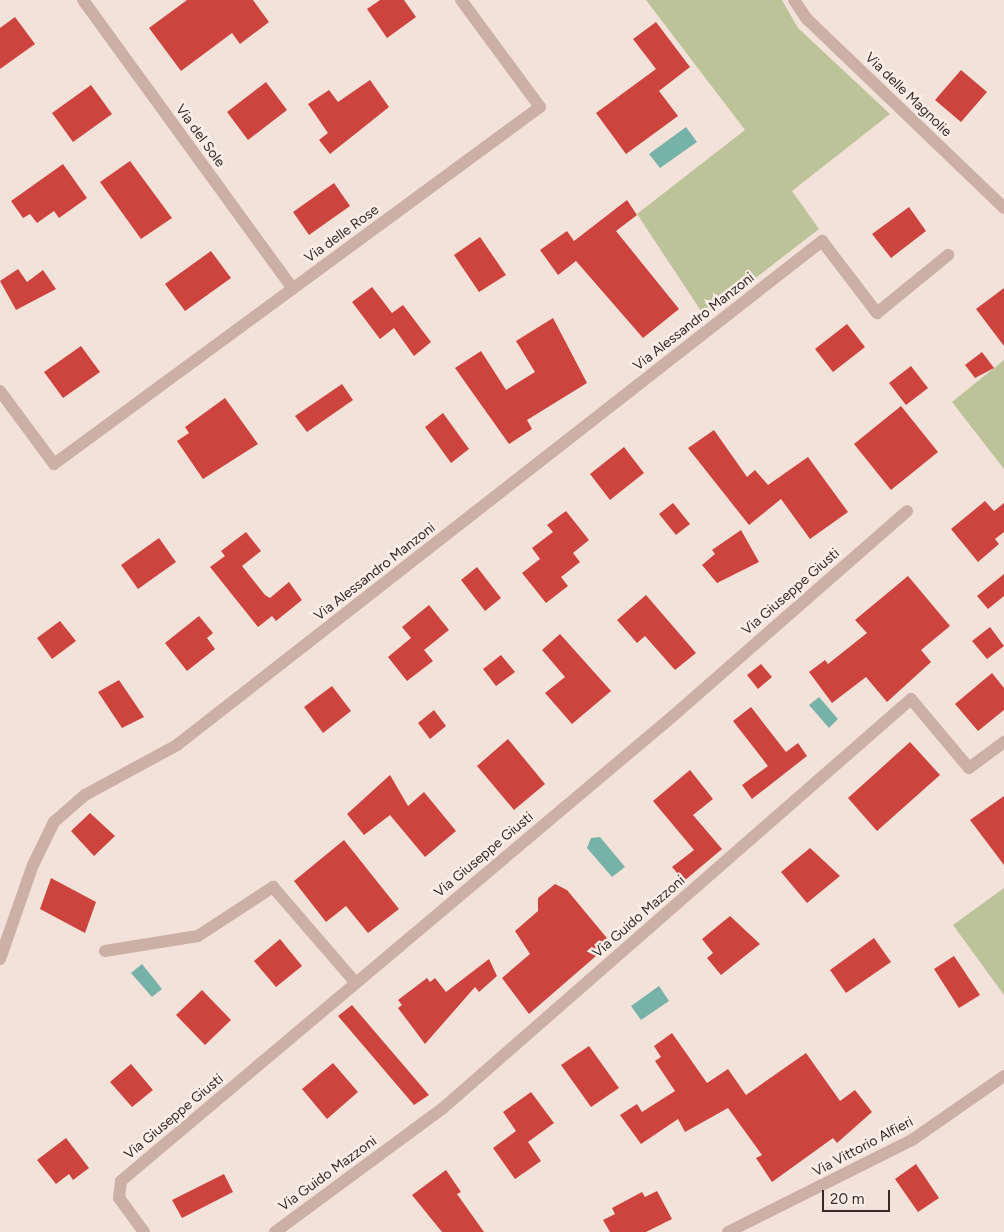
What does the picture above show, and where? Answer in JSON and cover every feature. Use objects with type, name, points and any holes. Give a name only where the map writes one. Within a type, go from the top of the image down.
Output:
[{"type":"street","name":"Via del Sole","points":[[83,0],[293,289]]},
{"type":"street","name":"Via delle Rose","points":[[0,392],[54,464],[540,107],[461,0]]},
{"type":"street","name":"Via delle Magnolie","points":[[794,0],[808,19],[1004,208]]},
{"type":"street","name":"Via Alessandro Manzoni","points":[[0,959],[33,864],[54,822],[85,795],[177,745],[822,241],[877,313],[948,255]]},
{"type":"street","name":"Via Giuseppe Giusti","points":[[144,1232],[119,1198],[122,1181],[355,982],[673,716],[907,510]]},
{"type":"street","name":"Via Guido Mazzoni","points":[[275,1232],[442,1109],[910,699],[969,768],[1004,742]]},
{"type":"street","points":[[105,951],[198,936],[273,887],[355,982]]},
{"type":"street","name":"Via Vittorio Alfieri","points":[[728,1232],[912,1140],[1004,1076]]},
{"type":"green space","points":[[646,0],[782,0],[798,28],[890,114],[792,191],[819,229],[705,317],[637,214],[745,130]]},
{"type":"green space","points":[[1004,360],[1004,469],[952,402]]},
{"type":"green space","points":[[1004,888],[1004,995],[953,925]]},
{"type":"water","points":[[686,127],[697,142],[660,168],[649,154]]},
{"type":"water","points":[[819,697],[838,719],[829,728],[809,705]]},
{"type":"water","points":[[600,837],[625,867],[612,877],[587,848],[591,838]]},
{"type":"water","points":[[142,964],[162,989],[152,997],[131,973]]},
{"type":"water","points":[[659,986],[669,1001],[641,1020],[631,1006]]},
{"type":"building","points":[[187,0],[253,0],[269,22],[240,44],[232,33],[181,71],[149,28]]},
{"type":"building","points":[[380,0],[404,0],[416,17],[387,38],[367,9]]},
{"type":"building","points":[[15,17],[35,44],[0,69],[0,28]]},
{"type":"building","points":[[656,22],[690,67],[659,91],[678,116],[626,154],[596,113],[656,69],[633,39]]},
{"type":"building","points":[[961,70],[987,92],[961,122],[935,100]]},
{"type":"building","points":[[370,80],[389,107],[330,154],[319,140],[328,133],[308,104],[329,90],[338,102]]},
{"type":"building","points":[[266,82],[287,110],[248,140],[227,112]]},
{"type":"building","points":[[91,85],[112,114],[73,142],[52,113]]},
{"type":"building","points":[[130,161],[172,218],[141,239],[100,182]]},
{"type":"building","points":[[63,164],[87,198],[59,218],[54,211],[37,223],[30,214],[23,218],[11,201]]},
{"type":"building","points":[[334,183],[350,206],[309,235],[293,212]]},
{"type":"building","points":[[627,200],[637,215],[616,231],[679,309],[643,338],[576,261],[558,275],[540,250],[567,231],[574,241]]},
{"type":"building","points":[[909,207],[926,231],[891,258],[872,234]]},
{"type":"building","points":[[480,237],[506,275],[479,292],[454,255]]},
{"type":"building","points":[[211,251],[231,278],[185,311],[165,284]]},
{"type":"building","points":[[18,269],[27,282],[43,270],[56,289],[16,310],[0,281]]},
{"type":"building","points":[[372,287],[392,313],[403,305],[431,342],[414,356],[394,328],[380,339],[352,302]]},
{"type":"building","points":[[1004,288],[1004,346],[976,309]]},
{"type":"building","points":[[553,318],[587,383],[527,420],[532,429],[509,444],[455,368],[481,351],[506,390],[535,372],[516,341]]},
{"type":"building","points":[[847,324],[865,347],[833,372],[815,349]]},
{"type":"building","points":[[81,346],[100,372],[63,398],[44,372]]},
{"type":"building","points":[[982,352],[994,368],[975,378],[965,365]]},
{"type":"building","points":[[911,366],[928,388],[906,405],[889,383]]},
{"type":"building","points":[[342,384],[353,400],[307,432],[295,416]]},
{"type":"building","points":[[225,398],[258,444],[203,479],[177,441],[189,433],[185,427]]},
{"type":"building","points":[[901,406],[938,452],[891,490],[854,444]]},
{"type":"building","points":[[443,413],[469,449],[451,463],[425,427]]},
{"type":"building","points":[[714,430],[747,477],[755,470],[768,485],[808,457],[848,512],[810,539],[781,499],[749,525],[688,448]]},
{"type":"building","points":[[624,447],[644,473],[610,500],[590,474]]},
{"type":"building","points":[[985,501],[994,511],[1004,503],[1004,532],[995,539],[999,544],[978,562],[951,529]]},
{"type":"building","points":[[673,503],[690,524],[676,535],[659,514]]},
{"type":"building","points":[[566,511],[589,540],[573,553],[580,562],[561,577],[568,586],[546,603],[522,573],[540,559],[532,548],[553,532],[547,525]]},
{"type":"building","points":[[741,530],[759,562],[717,583],[702,565],[715,554],[712,550]]},
{"type":"building","points":[[246,532],[261,551],[242,566],[265,595],[270,598],[289,582],[302,600],[276,621],[272,616],[258,627],[210,567],[225,556],[221,551]]},
{"type":"building","points":[[159,538],[176,562],[138,589],[121,565]]},
{"type":"building","points":[[477,567],[501,598],[485,611],[461,580]]},
{"type":"building","points":[[1004,574],[1004,596],[988,609],[977,596]]},
{"type":"building","points":[[908,576],[950,626],[921,650],[931,662],[887,702],[866,677],[832,703],[809,672],[825,660],[828,664],[867,633],[855,620]]},
{"type":"building","points":[[646,595],[696,653],[675,670],[645,636],[637,643],[617,620]]},
{"type":"building","points":[[429,605],[449,630],[424,650],[433,661],[407,681],[388,657],[411,638],[402,627]]},
{"type":"building","points":[[199,616],[213,633],[207,638],[215,649],[187,671],[165,643]]},
{"type":"building","points":[[60,621],[76,641],[52,659],[37,638]]},
{"type":"building","points":[[990,627],[1004,646],[987,659],[972,641]]},
{"type":"building","points":[[560,634],[611,691],[572,724],[545,693],[565,677],[542,650]]},
{"type":"building","points":[[501,655],[515,672],[496,686],[483,669]]},
{"type":"building","points":[[761,664],[772,677],[758,689],[747,675]]},
{"type":"building","points":[[992,673],[1004,688],[1004,710],[978,731],[955,704]]},
{"type":"building","points":[[119,680],[144,717],[122,728],[98,692]]},
{"type":"building","points":[[332,686],[351,711],[323,733],[304,707]]},
{"type":"building","points":[[751,707],[786,752],[798,743],[807,756],[752,799],[742,785],[768,766],[733,721]]},
{"type":"building","points":[[434,710],[446,726],[430,739],[418,723]]},
{"type":"building","points":[[508,739],[545,784],[514,810],[477,766]]},
{"type":"building","points":[[910,742],[940,775],[877,831],[848,798]]},
{"type":"building","points":[[690,770],[713,799],[693,815],[722,849],[684,881],[672,867],[694,850],[653,801]]},
{"type":"building","points":[[390,775],[408,806],[424,792],[456,831],[425,857],[390,815],[364,835],[347,814]]},
{"type":"building","points":[[1004,796],[1004,865],[970,820]]},
{"type":"building","points":[[90,813],[115,836],[94,856],[71,831]]},
{"type":"building","points":[[344,840],[399,909],[368,933],[346,906],[326,922],[294,881]]},
{"type":"building","points":[[810,848],[840,876],[807,903],[781,872]]},
{"type":"building","points":[[51,878],[96,902],[85,933],[40,909]]},
{"type":"building","points":[[555,884],[567,890],[611,943],[529,1014],[502,978],[530,954],[515,931],[538,911],[538,898]]},
{"type":"building","points":[[730,916],[760,944],[721,975],[707,958],[713,953],[702,939]]},
{"type":"building","points":[[874,938],[891,962],[846,993],[830,970]]},
{"type":"building","points":[[280,939],[302,966],[276,987],[254,961]]},
{"type":"building","points":[[954,956],[980,995],[959,1008],[934,969]]},
{"type":"building","points":[[489,959],[497,976],[479,992],[475,987],[425,1044],[398,1008],[402,1005],[398,1000],[427,978],[430,982],[435,978],[446,992]]},
{"type":"building","points":[[202,990],[231,1020],[205,1045],[176,1015]]},
{"type":"building","points":[[352,1005],[429,1095],[414,1105],[338,1016]]},
{"type":"building","points":[[672,1033],[707,1083],[728,1069],[746,1095],[806,1053],[840,1101],[855,1090],[872,1112],[837,1143],[833,1138],[772,1182],[756,1158],[762,1155],[728,1108],[685,1132],[678,1119],[641,1144],[620,1115],[637,1104],[642,1112],[675,1091],[655,1061],[661,1057],[654,1046]]},
{"type":"building","points":[[589,1046],[619,1088],[591,1107],[561,1065]]},
{"type":"building","points":[[333,1063],[358,1092],[327,1119],[302,1089]]},
{"type":"building","points":[[131,1064],[153,1090],[132,1107],[110,1082]]},
{"type":"building","points":[[531,1092],[554,1123],[528,1142],[541,1161],[515,1179],[493,1148],[516,1131],[503,1112]]},
{"type":"building","points":[[66,1138],[89,1168],[73,1180],[69,1174],[56,1184],[37,1160]]},
{"type":"building","points":[[916,1164],[939,1198],[918,1212],[895,1179]]},
{"type":"building","points":[[446,1170],[461,1192],[457,1194],[484,1232],[442,1232],[412,1195]]},
{"type":"building","points":[[224,1174],[233,1192],[182,1218],[172,1200]]},
{"type":"building","points":[[657,1191],[672,1219],[646,1232],[610,1232],[603,1220],[615,1214],[612,1208],[642,1192],[645,1197]]}]
